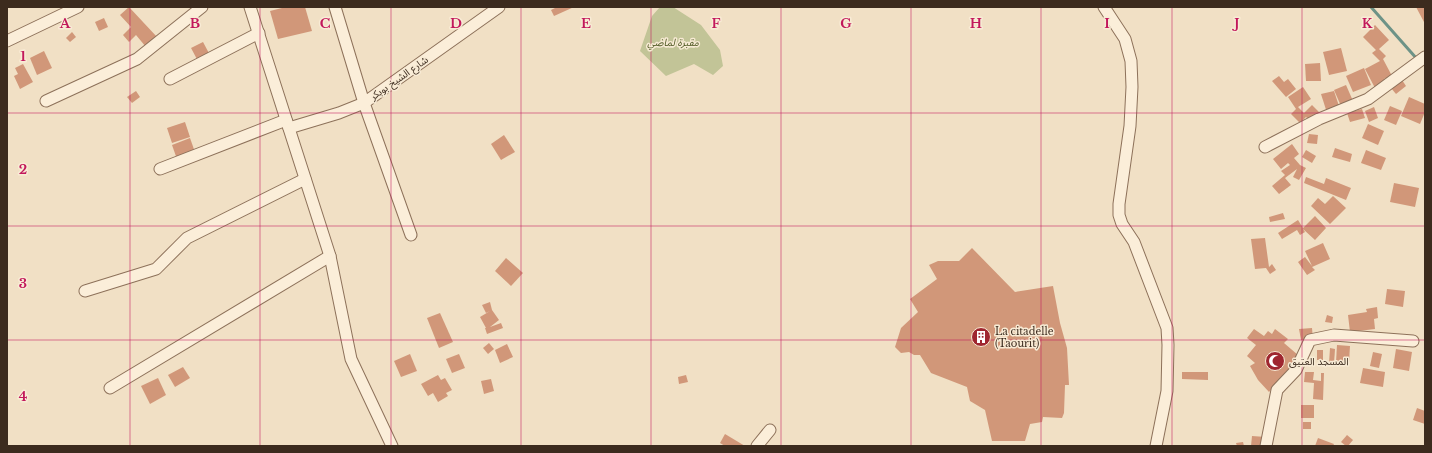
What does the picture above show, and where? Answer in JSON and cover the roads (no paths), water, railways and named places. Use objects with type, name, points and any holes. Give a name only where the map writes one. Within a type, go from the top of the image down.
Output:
[{"type":"street","points":[[7,41],[78,7]]},
{"type":"street","points":[[46,101],[137,58],[202,7]]},
{"type":"street","points":[[250,7],[330,256],[351,359],[392,446]]},
{"type":"street","points":[[335,7],[364,103],[411,235]]},
{"type":"street","name":"شارع الشيخ بوبكر","points":[[160,169],[288,124],[339,112],[364,103],[499,7]]},
{"type":"street","points":[[1104,7],[1125,39],[1131,61],[1132,88],[1130,126],[1119,204],[1119,215],[1122,224],[1134,242],[1167,328],[1169,359],[1167,391],[1156,446]]},
{"type":"street","points":[[170,78],[259,33]]},
{"type":"street","points":[[1265,147],[1319,119],[1368,99],[1425,57]]},
{"type":"street","points":[[85,291],[156,269],[187,238],[305,178]]},
{"type":"street","points":[[110,388],[330,256]]},
{"type":"street","points":[[1266,446],[1277,390],[1296,370],[1310,340],[1334,335],[1413,341]]},
{"type":"street","points":[[757,446],[770,430]]},
{"type":"waterway","points":[[1371,7],[1417,59]]},
{"type":"place","name":"La citadelle (Taourit)","points":[[981,337]]},
{"type":"place","name":"المسجد العتيق","points":[[1275,361]]},
{"type":"park label","name":"مقبرة لماضي","points":[[673,42]]}]
